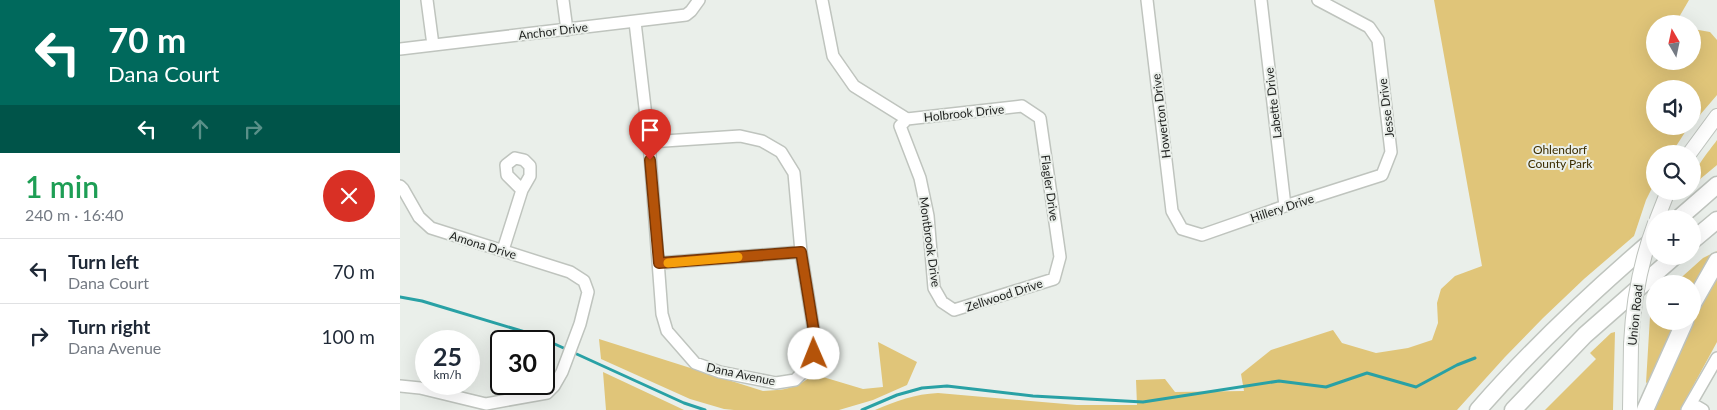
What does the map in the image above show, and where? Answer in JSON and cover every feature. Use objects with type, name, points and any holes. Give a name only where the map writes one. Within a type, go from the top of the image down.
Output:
[{"type":"highway","points":[[1688,210],[1717,185]]},
{"type":"highway","points":[[1701,233],[1717,220]]},
{"type":"highway","points":[[1478,410],[1535,347],[1646,246]]},
{"type":"highway","points":[[1701,289],[1717,261]]},
{"type":"highway","points":[[1513,410],[1586,335],[1665,265]]},
{"type":"highway","points":[[1645,410],[1681,330]]},
{"type":"main road","points":[[1696,145],[1717,116]]},
{"type":"main road","name":"Union Road","points":[[1630,410],[1631,344],[1638,282],[1646,248]]},
{"type":"street","points":[[427,0],[433,45]]},
{"type":"street","points":[[563,0],[567,30]]},
{"type":"street","name":"Anchor Drive","points":[[400,49],[686,15],[692,11],[699,0]]},
{"type":"street","points":[[822,0],[833,56],[854,86],[907,119]]},
{"type":"street","name":"Howerton Drive","points":[[1147,0],[1172,211],[1182,229]]},
{"type":"street","name":"Labette Drive","points":[[1261,0],[1285,206]]},
{"type":"street","name":"Jesse Drive","points":[[1318,0],[1369,27],[1378,40],[1391,152],[1382,175]]},
{"type":"street","name":"Dana Avenue","points":[[635,22],[649,142],[662,314],[667,331],[695,363],[720,372],[776,383],[795,380],[807,368],[814,354],[814,332],[801,252]]},
{"type":"street","name":"Holbrook Drive","points":[[907,119],[1022,106]]},
{"type":"street","name":"Flagler Drive","points":[[1022,106],[1040,118],[1060,257],[1054,279]]},
{"type":"street","name":"Montbrook Drive","points":[[907,119],[900,126],[920,178],[928,216],[934,288],[942,302],[954,310]]},
{"type":"street","points":[[649,142],[740,136],[762,141],[781,152],[794,173],[801,252],[659,263]]},
{"type":"street","name":"Hillery Drive","points":[[1182,229],[1202,235],[1382,175]]},
{"type":"street","name":"Amona Drive","points":[[400,186],[419,217],[431,228],[570,272],[584,281],[588,292],[580,324],[562,372],[554,386],[547,393],[486,404],[420,388],[400,386]]},
{"type":"street","points":[[502,250],[522,190]]},
{"type":"street","name":"Zellwood Drive","points":[[954,310],[1054,279]]},
{"type":"street","points":[[1703,410],[1689,407],[1717,358]]},
{"type":"green space","name":"Ohlendorf County Park","points":[[1434,0],[1689,0],[1680,15],[1646,15],[1646,70],[1701,70],[1701,30],[1710,32],[1717,40],[1717,95],[1701,114],[1701,80],[1646,80],[1646,135],[1683,135],[1677,145],[1646,145],[1646,200],[1634,236],[1584,279],[1543,318],[1457,410],[875,410],[906,398],[938,393],[1077,405],[1137,405],[1136,380],[1165,379],[1175,392],[1244,391],[1241,374],[1271,350],[1333,330],[1342,343],[1376,353],[1408,348],[1432,340],[1438,323],[1437,303],[1441,289],[1455,276],[1482,266]]},
{"type":"green space","points":[[1717,140],[1717,165],[1701,178],[1701,162]]},
{"type":"green space","points":[[1717,251],[1701,278],[1701,275],[1684,275],[1695,265],[1701,265],[1703,258]]},
{"type":"green space","points":[[1717,274],[1717,342],[1680,410],[1655,410],[1689,330],[1701,330],[1702,300]]},
{"type":"green space","points":[[1649,330],[1674,330],[1653,379],[1646,383]]},
{"type":"green space","points":[[1615,332],[1613,410],[1545,410],[1596,359],[1590,353],[1611,333]]},
{"type":"green space","points":[[599,339],[763,391],[796,386],[813,374],[863,389],[883,387],[878,342],[917,362],[907,385],[873,400],[839,410],[734,410],[690,399],[601,359]]},
{"type":"green space","points":[[603,372],[682,409],[684,410],[606,410]]},
{"type":"waterway","points":[[400,297],[422,301],[535,335],[684,403],[705,410]]},
{"type":"waterway","points":[[862,410],[897,395],[922,388],[947,386],[1033,396],[1143,402],[1279,381],[1326,387],[1367,373],[1416,387],[1457,365],[1475,358]]},
{"type":"slow traffic","points":[[668,263],[738,257]]},
{"type":"route","points":[[650,160],[659,263],[801,252],[814,332],[814,354]]}]
